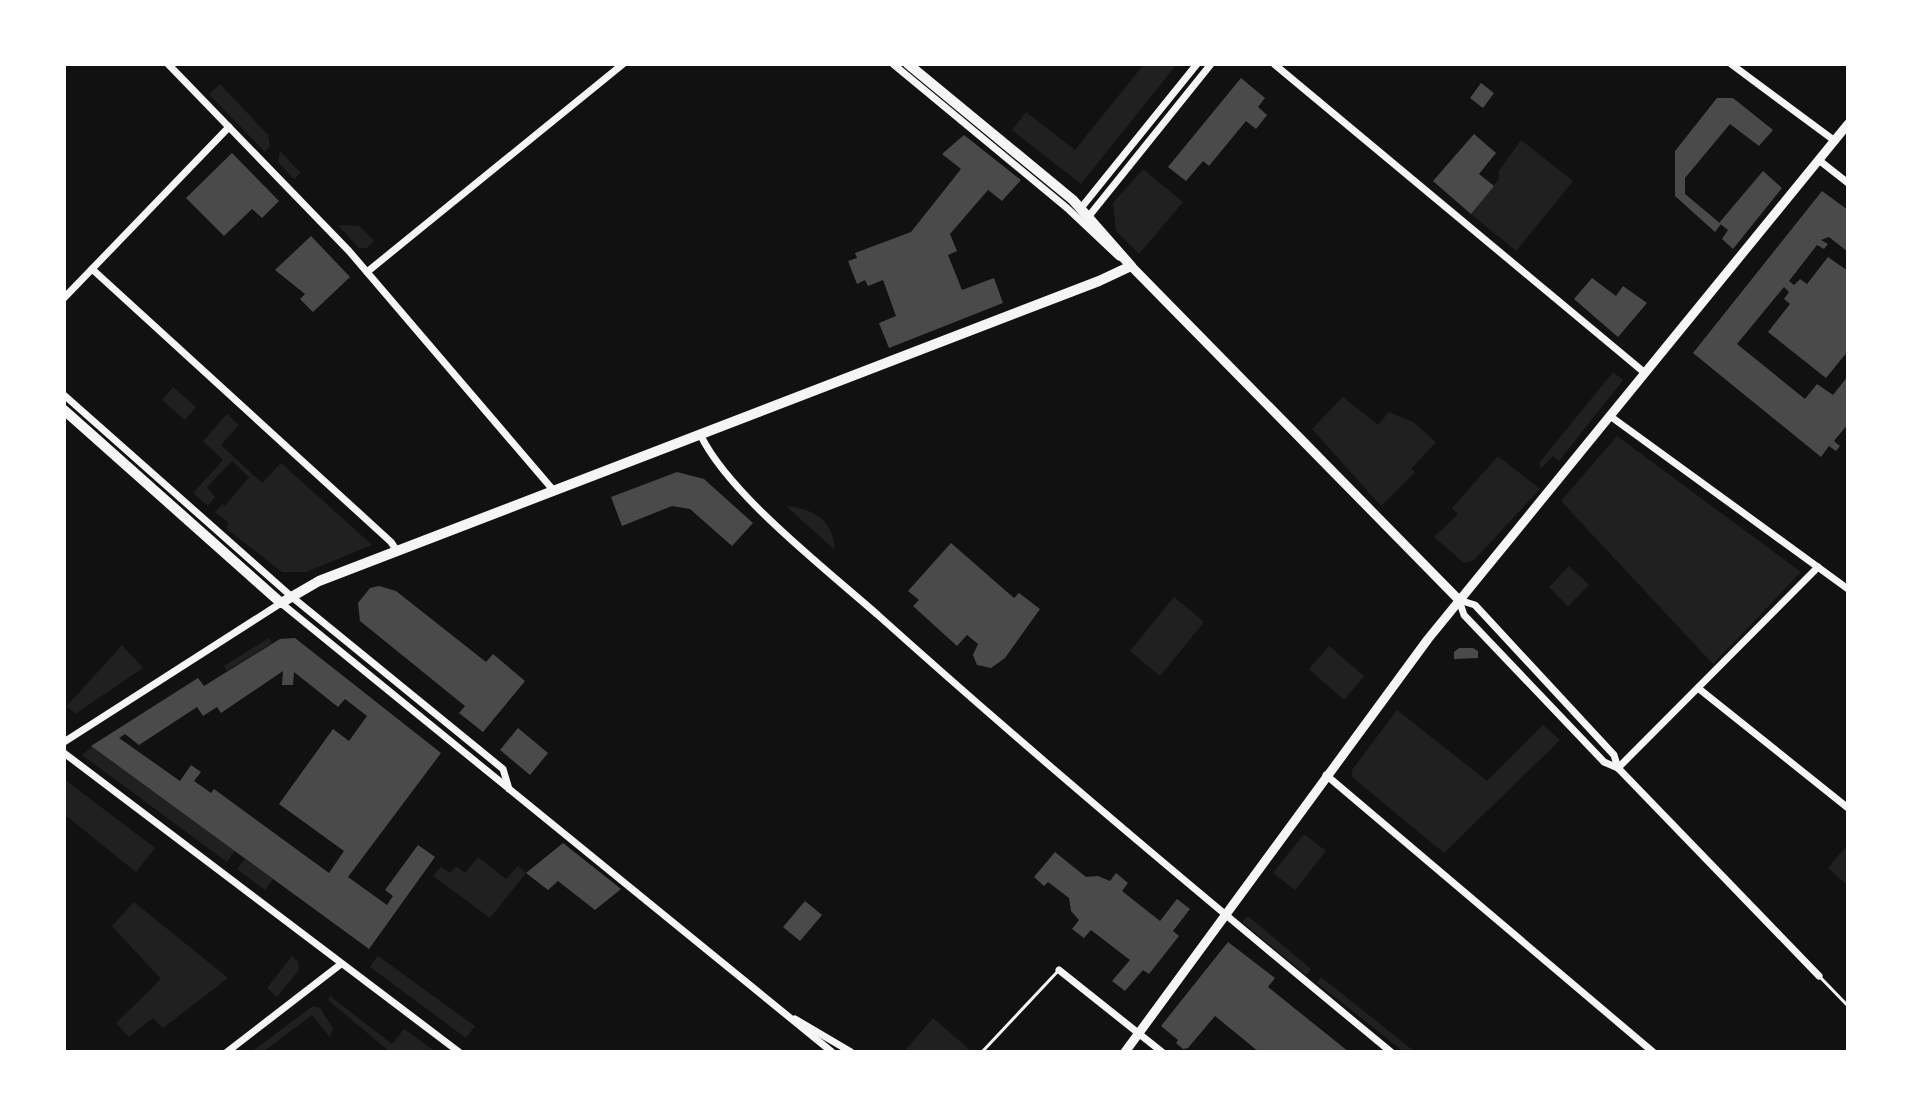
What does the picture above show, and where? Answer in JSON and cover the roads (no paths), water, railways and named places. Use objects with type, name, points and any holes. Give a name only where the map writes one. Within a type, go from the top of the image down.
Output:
[{"type":"main road","points":[[64,410],[281,603],[319,581],[701,436],[1131,266],[1085,212],[908,64]]},
{"type":"street","points":[[168,64],[367,272],[554,491]]},
{"type":"street","points":[[367,272],[623,64]]},
{"type":"street","points":[[893,64],[1131,266],[1459,600],[1464,615],[1604,762],[1618,768],[1819,976]]},
{"type":"street","points":[[1085,212],[1197,64]]},
{"type":"street","points":[[1085,212],[1211,64]]},
{"type":"street","points":[[1274,64],[1645,373]]},
{"type":"street","points":[[1731,64],[1835,141]]},
{"type":"street","points":[[1125,1052],[1326,775],[1459,600],[1848,124]]},
{"type":"street","points":[[64,298],[229,127]]},
{"type":"street","points":[[1820,161],[1848,183]]},
{"type":"street","points":[[92,269],[233,401],[391,542],[397,551]]},
{"type":"street","points":[[64,395],[292,597],[503,769],[510,790]]},
{"type":"street","points":[[1610,416],[1848,589]]},
{"type":"street","points":[[701,436],[718,465],[864,603],[990,716],[1391,1052]]},
{"type":"street","points":[[1618,768],[1818,567]]},
{"type":"street","points":[[1459,600],[1475,605],[1614,755],[1618,768]]},
{"type":"street","points":[[64,742],[281,603],[832,1052]]},
{"type":"street","points":[[1698,688],[1848,808]]},
{"type":"street","points":[[64,753],[459,1052]]},
{"type":"street","points":[[1326,775],[1653,1052]]},
{"type":"street","points":[[227,1052],[341,964]]},
{"type":"street","points":[[1059,970],[1162,1052]]},
{"type":"street","points":[[789,1017],[808,1024],[833,1044],[851,1052]]},
{"type":"lane","points":[[982,1052],[1059,970]]},
{"type":"lane","points":[[1819,976],[1848,1006]]}]
